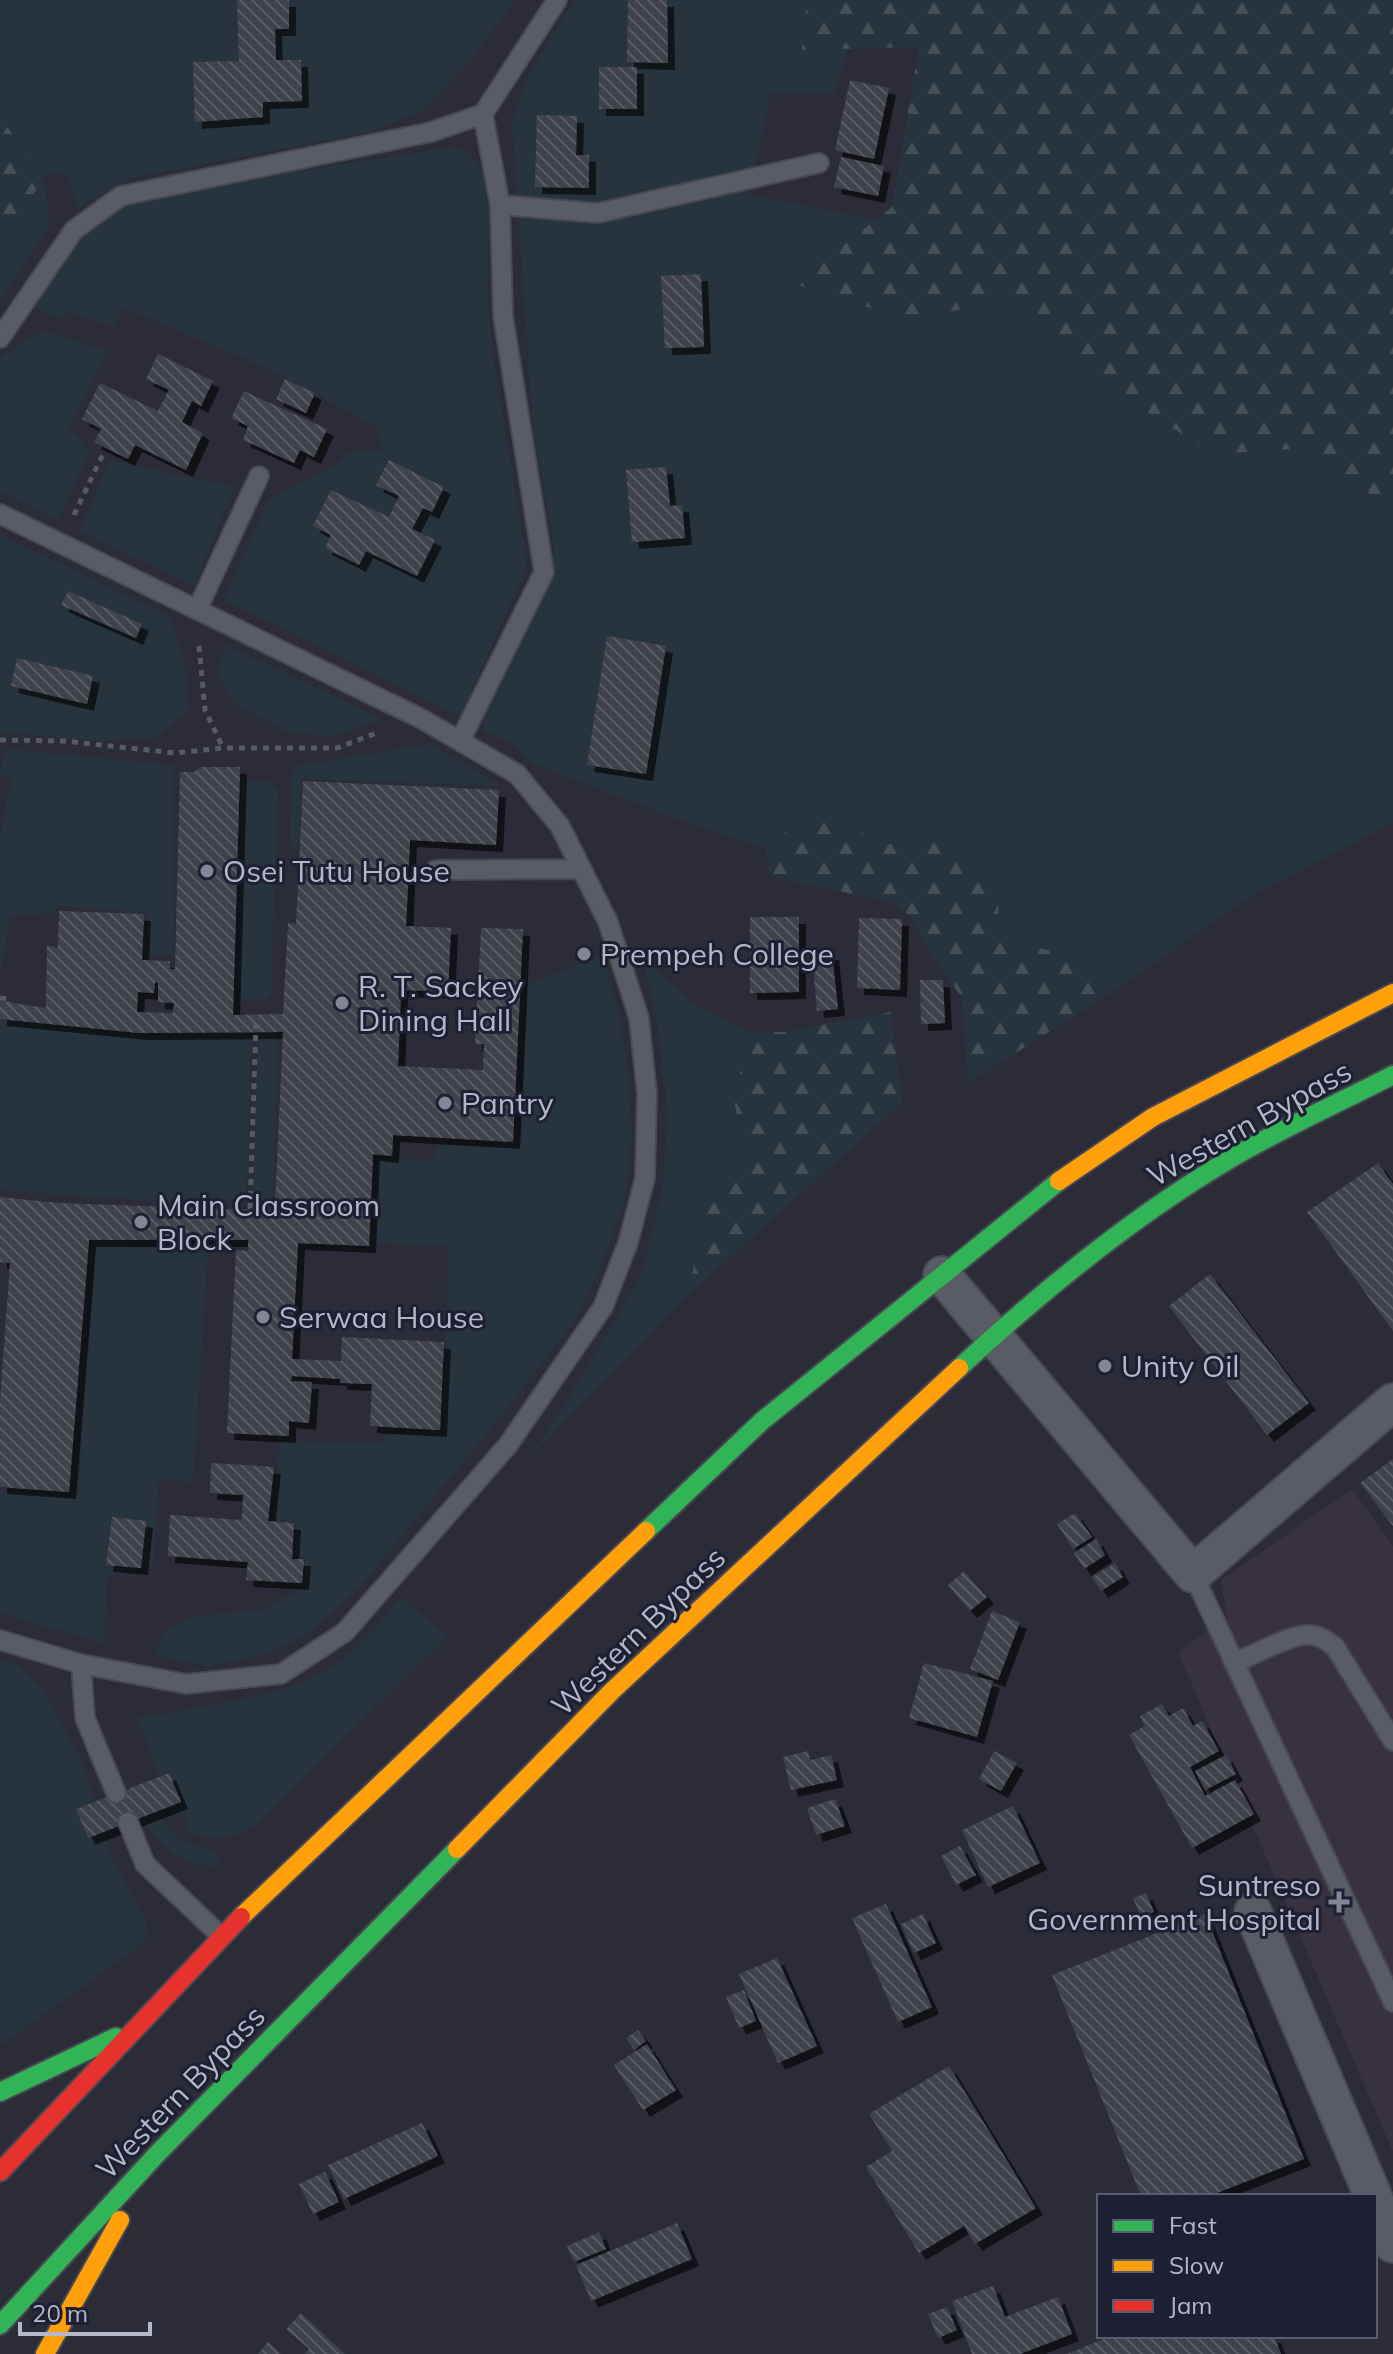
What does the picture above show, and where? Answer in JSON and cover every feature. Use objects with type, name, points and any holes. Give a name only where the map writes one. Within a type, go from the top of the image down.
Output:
[{"type":"highway","name":"Western Bypass","points":[[0,2172],[221,1936],[762,1421],[1045,1191],[1153,1117],[1393,993]]},
{"type":"highway","name":"Western Bypass","points":[[0,2325],[158,2153],[612,1691],[994,1335],[1140,1217],[1231,1158],[1393,1075]]},
{"type":"highway","points":[[0,2092],[140,2026]]},
{"type":"highway","points":[[45,2354],[158,2153]]},
{"type":"street","points":[[942,1275],[1193,1574],[1393,1402]]},
{"type":"street","points":[[1253,1912],[1372,2194]]},
{"type":"street","points":[[1377,2206],[1393,2244]]},
{"type":"lane","points":[[0,338],[74,230],[121,196],[431,132],[483,114],[557,0]]},
{"type":"lane","points":[[460,741],[544,572],[503,316],[500,205],[483,114]]},
{"type":"lane","points":[[500,205],[598,213],[819,163]]},
{"type":"lane","points":[[197,610],[259,476]]},
{"type":"lane","points":[[0,514],[420,718],[517,774],[560,826],[608,922],[639,1018],[647,1094],[645,1178],[628,1243],[603,1307],[508,1445],[345,1632],[281,1674],[186,1684],[81,1664],[0,1640]]},
{"type":"lane","points":[[436,870],[581,869]]},
{"type":"lane","points":[[1193,1574],[1393,2002]]},
{"type":"lane","points":[[1234,1663],[1303,1634],[1317,1636],[1335,1647],[1386,1716],[1393,1741]]},
{"type":"lane","points":[[81,1664],[85,1718],[116,1793]]},
{"type":"lane","points":[[128,1822],[145,1864],[221,1936]]},
{"type":"path","points":[[60,543],[103,454]]},
{"type":"path","points":[[197,610],[205,710],[223,748]]},
{"type":"path","points":[[0,740],[64,741],[175,753],[223,748],[337,748],[420,718]]},
{"type":"path","points":[[0,998],[9,999],[8,1003]]},
{"type":"path","points":[[250,1209],[256,1024]]},
{"type":"shaded area","name":"Suntreso Government Hospital","points":[[1352,1489],[1393,1546],[1393,2152],[1178,1652],[1227,1617],[1221,1580]]},
{"type":"green space","points":[[0,0],[515,0],[471,60],[421,112],[370,132],[131,178],[78,208],[65,171],[43,176],[50,224],[0,302],[0,242],[7,244],[42,176],[0,117]]},
{"type":"green space","points":[[575,0],[807,0],[802,49],[849,48],[833,94],[771,93],[749,195],[876,219],[795,285],[909,320],[1020,297],[1107,388],[1215,454],[1291,449],[1393,507],[1393,823],[1257,893],[1101,999],[1089,962],[999,936],[998,882],[946,837],[891,844],[811,813],[765,848],[533,764],[510,742],[483,731],[483,717],[550,584],[554,547],[533,428],[512,120],[531,70]]},
{"type":"green space","points":[[807,0],[1393,0],[1393,507],[1291,449],[1215,454],[1107,388],[1020,297],[909,320],[794,284],[892,207],[919,47],[802,50]]},
{"type":"green space","points":[[0,117],[43,176],[8,244],[0,242]]},
{"type":"green space","points":[[453,147],[469,153],[486,175],[490,204],[487,287],[492,350],[527,566],[460,717],[224,600],[268,500],[336,466],[349,452],[382,450],[377,427],[273,371],[123,307],[114,327],[68,311],[62,320],[34,307],[84,231],[122,202],[161,192]]},
{"type":"green space","points":[[43,331],[108,350],[69,426],[90,452],[58,520],[0,491],[0,360],[3,355]]},
{"type":"green space","points":[[110,460],[234,487],[194,586],[80,531]]},
{"type":"green space","points":[[0,535],[170,616],[187,674],[188,712],[155,738],[99,741],[0,732]]},
{"type":"green space","points":[[224,644],[384,720],[329,737],[286,731],[236,705],[218,676]]},
{"type":"green space","points":[[429,744],[498,786],[302,779],[299,849],[289,848],[292,772],[297,766]]},
{"type":"green space","points":[[5,749],[173,765],[174,956],[146,955],[148,913],[58,905],[51,913],[10,915],[0,976],[0,838],[11,778],[0,775]]},
{"type":"green space","points":[[269,781],[278,790],[271,994],[267,999],[238,1000],[241,782]]},
{"type":"green space","points":[[811,813],[891,844],[946,837],[998,882],[999,936],[1089,962],[1101,999],[968,1083],[962,998],[932,956],[910,916],[894,903],[770,876],[765,848]]},
{"type":"green space","points":[[602,955],[620,1016],[632,1136],[625,1198],[602,1265],[575,1320],[518,1395],[360,1587],[304,1637],[261,1655],[206,1666],[155,1655],[163,1632],[191,1617],[263,1609],[303,1588],[306,1557],[294,1555],[297,1520],[274,1518],[280,1441],[384,1442],[385,1435],[443,1435],[448,1246],[375,1243],[378,1159],[434,1160],[436,1145],[521,1146],[528,984]]},
{"type":"green space","points":[[643,958],[693,1003],[749,1032],[734,1101],[745,1155],[702,1217],[689,1294],[531,1456],[641,1276],[662,1191],[668,1115],[658,1030]]},
{"type":"green space","points":[[891,1012],[902,1103],[689,1294],[702,1217],[745,1155],[734,1101],[749,1032],[785,1032]]},
{"type":"green space","points":[[0,1020],[140,1035],[251,1033],[246,1201],[157,1201],[0,1190]]},
{"type":"green space","points":[[259,1033],[278,1034],[273,1202],[253,1202]]},
{"type":"green space","points":[[96,1246],[208,1249],[193,1482],[159,1479],[153,1568],[107,1577],[104,1643],[0,1613],[0,1491],[78,1495]]},
{"type":"green space","points":[[401,1598],[448,1636],[254,1827],[222,1837],[188,1832],[187,1818],[171,1811],[170,1807],[181,1802],[169,1773],[159,1777],[138,1718],[234,1701],[306,1680],[325,1671],[346,1655]]},
{"type":"green space","points":[[0,1660],[18,1665],[43,1689],[80,1758],[94,1801],[77,1809],[87,1837],[104,1832],[113,1860],[146,1920],[145,1942],[0,2046]]},
{"type":"green space","points":[[155,1813],[178,1838],[215,1851],[219,1861],[214,1866],[201,1865],[171,1852],[140,1818]]},
{"type":"building","points":[[237,0],[289,0],[289,29],[275,29],[276,60],[301,60],[302,101],[263,102],[263,117],[195,122],[193,62],[239,61]]},
{"type":"building","points":[[628,0],[667,0],[668,63],[627,62]]},
{"type":"building","points":[[599,67],[637,67],[637,109],[599,109]]},
{"type":"building","points":[[850,80],[889,88],[874,159],[835,150]]},
{"type":"building","points":[[537,115],[577,116],[576,155],[589,155],[589,188],[535,187]]},
{"type":"building","points":[[841,157],[884,166],[878,196],[834,187]]},
{"type":"building","points":[[701,274],[704,347],[665,348],[661,276]]},
{"type":"building","points":[[158,354],[213,381],[201,406],[192,401],[182,422],[203,433],[186,470],[135,445],[128,459],[94,442],[101,429],[82,419],[100,383],[158,411],[169,390],[146,379]]},
{"type":"building","points":[[285,379],[315,393],[306,413],[276,399]]},
{"type":"building","points":[[244,391],[327,429],[314,457],[300,450],[294,463],[243,440],[248,426],[231,418]]},
{"type":"building","points":[[389,460],[444,487],[432,512],[423,508],[412,529],[435,540],[417,576],[366,551],[359,565],[325,548],[331,535],[313,526],[331,490],[389,517],[399,496],[376,485]]},
{"type":"building","points":[[666,467],[670,506],[682,505],[685,538],[632,542],[626,470]]},
{"type":"building","points":[[68,591],[142,624],[136,638],[61,605]]},
{"type":"building","points":[[607,636],[666,646],[646,774],[587,765]]},
{"type":"building","points":[[17,658],[93,676],[87,704],[11,686]]},
{"type":"building","points":[[201,767],[240,767],[233,1015],[283,1014],[288,923],[296,924],[303,781],[499,790],[496,845],[410,840],[406,926],[451,928],[448,992],[401,990],[398,1066],[483,1070],[484,1044],[475,1044],[481,928],[523,929],[513,1142],[393,1135],[392,1156],[373,1154],[369,1246],[298,1243],[292,1359],[341,1361],[342,1337],[444,1342],[440,1430],[370,1426],[372,1384],[292,1376],[291,1381],[312,1382],[309,1423],[289,1421],[289,1436],[227,1433],[236,1250],[248,1251],[248,1240],[89,1240],[69,1492],[0,1487],[0,1401],[10,1263],[0,1262],[0,1197],[58,1203],[282,1211],[283,1205],[275,1204],[283,1032],[139,1033],[0,1019],[0,1001],[46,1008],[47,946],[58,947],[59,911],[144,914],[142,960],[170,961],[170,969],[175,969],[180,772],[194,772]],"holes":[[[155,982],[158,983],[158,1002],[174,1003],[173,1013],[137,1012],[138,992],[154,993]]]},
{"type":"building","points":[[750,917],[799,917],[799,992],[750,993]]},
{"type":"building","points":[[859,918],[902,919],[900,990],[857,988]]},
{"type":"building","points":[[832,953],[838,1009],[817,1011],[812,954]]},
{"type":"building","points":[[920,980],[943,980],[945,1023],[921,1024]]},
{"type":"building","points":[[1378,1163],[1393,1184],[1393,1331],[1307,1212]]},
{"type":"building","points":[[1210,1274],[1309,1403],[1267,1435],[1169,1306]]},
{"type":"building","points":[[1393,1459],[1393,1526],[1360,1483]]},
{"type":"building","points":[[211,1463],[274,1467],[268,1521],[294,1523],[292,1559],[304,1559],[302,1583],[246,1580],[248,1562],[168,1556],[170,1515],[242,1520],[243,1495],[210,1493]]},
{"type":"building","points":[[1075,1513],[1092,1537],[1073,1549],[1057,1524]]},
{"type":"building","points":[[112,1517],[146,1521],[141,1568],[106,1565]]},
{"type":"building","points":[[1096,1539],[1105,1555],[1084,1569],[1074,1553]]},
{"type":"building","points":[[1115,1563],[1123,1577],[1101,1591],[1092,1577]]},
{"type":"building","points":[[964,1571],[987,1597],[970,1611],[948,1585]]},
{"type":"building","points":[[992,1611],[1020,1622],[998,1680],[970,1669]]},
{"type":"building","points":[[924,1663],[993,1681],[977,1737],[909,1718]]},
{"type":"building","points":[[1162,1704],[1169,1716],[1183,1708],[1193,1726],[1202,1721],[1219,1751],[1190,1767],[1205,1796],[1235,1780],[1254,1814],[1192,1848],[1129,1735],[1145,1726],[1140,1716]]},
{"type":"building","points":[[808,1751],[810,1760],[831,1755],[837,1780],[791,1790],[783,1757]]},
{"type":"building","points":[[994,1751],[1017,1763],[1001,1791],[979,1779]]},
{"type":"building","points":[[1226,1755],[1236,1774],[1205,1790],[1195,1771]]},
{"type":"building","points":[[169,1773],[181,1802],[88,1838],[76,1809]]},
{"type":"building","points":[[835,1799],[845,1826],[816,1835],[807,1808]]},
{"type":"building","points":[[1013,1806],[1040,1863],[988,1887],[962,1830]]},
{"type":"building","points":[[960,1846],[976,1875],[956,1885],[941,1856]]},
{"type":"building","points":[[1146,1893],[1154,1912],[1141,1917],[1133,1898]]},
{"type":"building","points":[[886,1904],[932,2007],[898,2022],[852,1918]]},
{"type":"building","points":[[923,1914],[936,1943],[914,1953],[901,1924]]},
{"type":"building","points":[[1205,1914],[1304,2159],[1214,2194],[1140,2194],[1052,1975]]},
{"type":"building","points":[[777,1958],[817,2046],[778,2063],[739,1974]]},
{"type":"building","points":[[744,1990],[756,2021],[739,2028],[726,1997]]},
{"type":"building","points":[[638,2030],[646,2041],[634,2050],[626,2038]]},
{"type":"building","points":[[647,2044],[676,2090],[643,2110],[614,2065]]},
{"type":"building","points":[[949,2066],[1036,2208],[975,2244],[964,2226],[919,2253],[866,2167],[892,2151],[869,2114]]},
{"type":"building","points":[[422,2123],[438,2156],[344,2199],[328,2165]]},
{"type":"building","points":[[325,2172],[339,2202],[313,2214],[299,2184]]},
{"type":"building","points":[[677,2223],[692,2259],[591,2301],[576,2265]]},
{"type":"building","points":[[599,2232],[606,2249],[574,2262],[567,2246]]},
{"type":"building","points":[[993,2286],[1005,2317],[1058,2297],[1072,2334],[1020,2354],[972,2354],[952,2301]]},
{"type":"building","points":[[947,2307],[957,2330],[938,2338],[928,2314]]},
{"type":"building","points":[[301,2313],[345,2354],[304,2354],[309,2349],[286,2329]]},
{"type":"building","points":[[1106,2338],[1275,2338],[1281,2354],[1067,2354]]},
{"type":"building","points":[[268,2342],[281,2354],[258,2354]]},
{"type":"traffic: fast","points":[[959,1368],[1055,1283],[1158,1205],[1250,1148],[1393,1075]]},
{"type":"traffic: fast","points":[[646,1531],[762,1421],[1059,1181]]},
{"type":"traffic: fast","points":[[0,2325],[158,2153],[457,1849]]},
{"type":"traffic: fast","points":[[0,2092],[116,2037]]},
{"type":"traffic: slow","points":[[1059,1181],[1153,1117],[1393,993]]},
{"type":"traffic: slow","points":[[457,1849],[612,1691],[959,1368]]},
{"type":"traffic: slow","points":[[241,1917],[646,1531]]},
{"type":"traffic: slow","points":[[45,2354],[120,2220]]},
{"type":"traffic: jam","points":[[0,2172],[241,1917]]},
{"type":"place","name":"Osei Tutu House","points":[[207,871]]},
{"type":"place","name":"Prempeh College","points":[[584,954]]},
{"type":"place","name":"R. T. Sackey Dining Hall","points":[[342,1003]]},
{"type":"place","name":"Pantry","points":[[445,1103]]},
{"type":"place","name":"Main Classroom Block","points":[[141,1222]]},
{"type":"place","name":"Serwaa House","points":[[263,1317]]},
{"type":"place","name":"Unity Oil","points":[[1105,1366]]},
{"type":"place","name":"Suntreso Government Hospital","points":[[1339,1902]]}]
